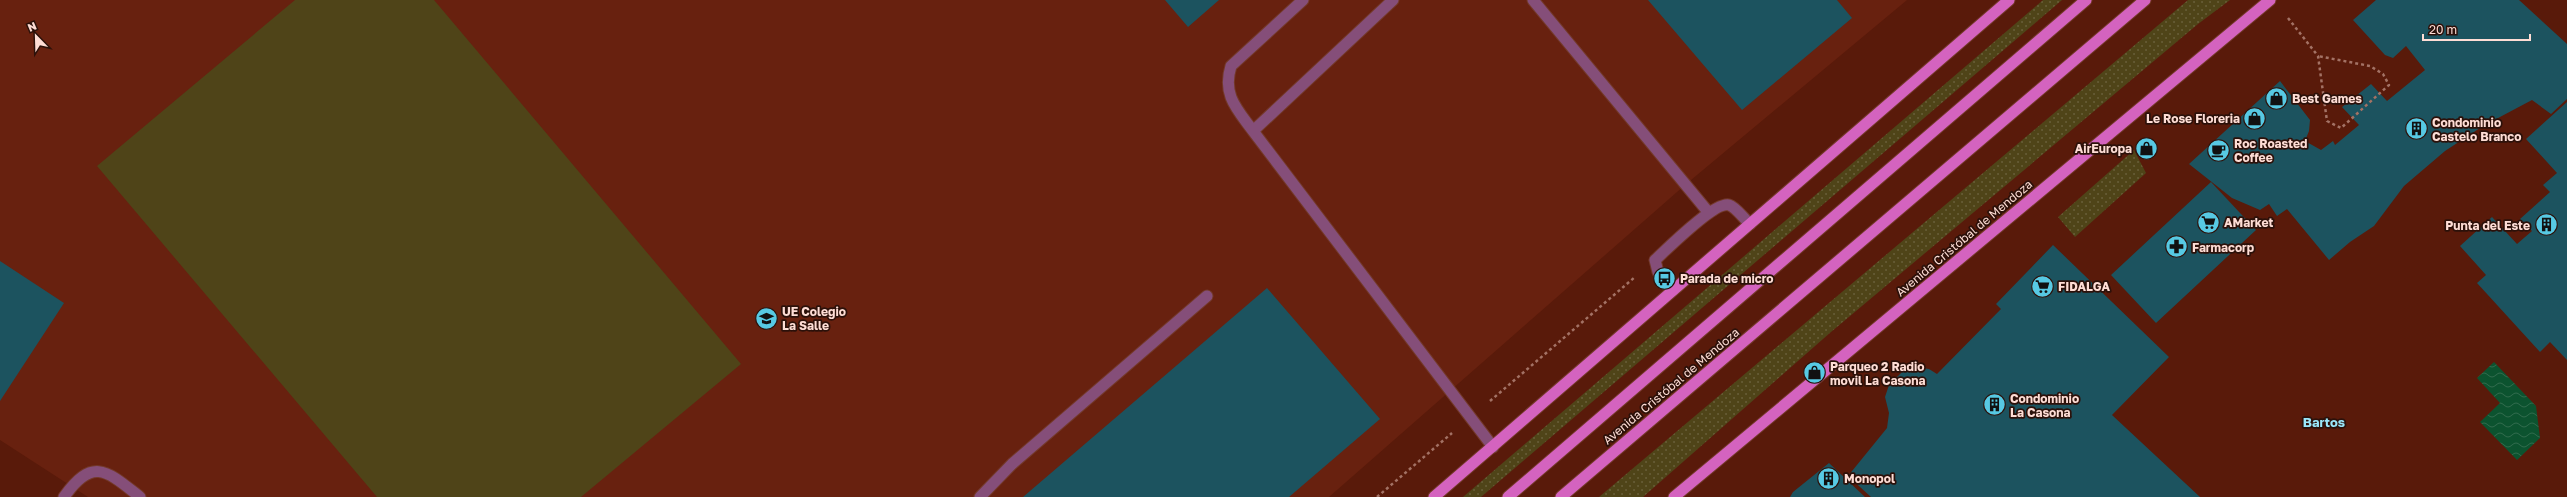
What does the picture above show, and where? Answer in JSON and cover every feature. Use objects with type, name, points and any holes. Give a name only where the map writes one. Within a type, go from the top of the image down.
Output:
[{"type":"main road","points":[[1434,497],[2009,0]]},
{"type":"main road","name":"Avenida Cristóbal de Mendoza","points":[[1508,497],[2086,0]]},
{"type":"main road","name":"Avenida Cristóbal de Mendoza","points":[[1561,497],[2145,0]]},
{"type":"main road","name":"Avenida Cristóbal de Mendoza","points":[[1674,497],[2270,0]]},
{"type":"lane","points":[[1303,0],[1231,66],[1227,78],[1231,101],[1493,447]]},
{"type":"lane","points":[[1253,131],[1393,0]]},
{"type":"lane","points":[[1533,0],[1709,213]]},
{"type":"lane","points":[[1673,290],[1658,272],[1655,260],[1709,213],[1724,204],[1731,205],[1750,224]]},
{"type":"lane","points":[[980,497],[1012,464],[1207,296]]},
{"type":"lane","points":[[64,497],[77,480],[86,473],[95,470],[117,479],[140,497]]},
{"type":"path","points":[[2284,12],[2318,56],[2328,121],[2341,128],[2389,85],[2383,74],[2370,66],[2318,56]]},
{"type":"path","points":[[1377,497],[1655,260]]},
{"type":"shaded area","name":"UE Colegio La Salle","points":[[0,0],[1907,0],[1685,185],[1329,497],[88,497],[0,440]]},
{"type":"shaded area","points":[[295,0],[434,0],[741,364],[581,497],[377,497],[97,166]]},
{"type":"shaded area","points":[[2043,0],[2062,0],[1481,497],[1463,497]]},
{"type":"shaded area","points":[[2188,0],[2230,0],[2198,24],[1831,332],[1643,497],[1599,497]]},
{"type":"shaded area","points":[[2134,150],[2146,173],[2075,237],[2058,217]]},
{"type":"water","points":[[2494,362],[2536,406],[2540,438],[2517,460],[2480,422],[2500,403],[2477,378]]},
{"type":"building","points":[[1165,0],[1219,0],[1188,27]]},
{"type":"building","points":[[1648,0],[1837,0],[1852,18],[1742,110]]},
{"type":"building","name":"Condominio Castelo Branco","points":[[2376,0],[2519,0],[2567,44],[2567,99],[2551,114],[2532,100],[2483,126],[2445,151],[2404,186],[2374,226],[2350,242],[2329,260],[2287,209],[2277,216],[2269,204],[2260,210],[2232,198],[2189,164],[2280,81],[2310,120],[2309,131],[2305,141],[2321,150],[2333,141],[2335,145],[2359,125],[2342,107],[2371,84],[2387,101],[2425,70],[2406,46],[2393,58],[2385,55],[2353,20]]},
{"type":"building","name":"Punta del Este","points":[[2567,102],[2567,360],[2550,342],[2540,352],[2477,283],[2486,275],[2460,246],[2492,217],[2517,244],[2532,231],[2520,219],[2550,192],[2543,185],[2557,173],[2526,139]]},
{"type":"building","points":[[2211,182],[2256,230],[2156,323],[2111,275]]},
{"type":"building","name":"Condominio La Casona","points":[[2053,245],[2169,357],[2112,415],[2200,497],[1871,497],[1848,476],[1887,428],[1889,413],[1885,397],[1889,385],[1902,372],[1916,367],[1929,369],[1937,374],[2001,309],[1996,304]]},
{"type":"building","points":[[0,261],[64,303],[0,401]]},
{"type":"building","points":[[1267,288],[1380,419],[1289,497],[1023,497]]},
{"type":"building","name":"Monopol","points":[[1829,463],[1865,497],[1790,497],[1793,492]]},
{"type":"place","name":"Best Games","points":[[2277,98]]},
{"type":"place","name":"Le Rose Floreria","points":[[2255,118]]},
{"type":"place","name":"Condominio Castelo Branco","points":[[2417,129]]},
{"type":"place","name":"AirEuropa","points":[[2147,148]]},
{"type":"place","name":"Roc Roasted Coffee","points":[[2218,150]]},
{"type":"place","name":"AMarket","points":[[2209,222]]},
{"type":"place","name":"Punta del Este","points":[[2546,225]]},
{"type":"place","name":"Farmacorp","points":[[2177,247]]},
{"type":"place","name":"Parada de micro","points":[[1664,278]]},
{"type":"place","name":"FIDALGA","points":[[2042,286]]},
{"type":"place","name":"UE Colegio La Salle","points":[[767,318]]},
{"type":"place","name":"Parqueo 2 Radio movil La Casona","points":[[1814,373]]},
{"type":"place","name":"Condominio La Casona","points":[[1994,405]]},
{"type":"place","name":"Monopol","points":[[1828,478]]},
{"type":"district","name":"Bartos","points":[[2324,422]]}]
